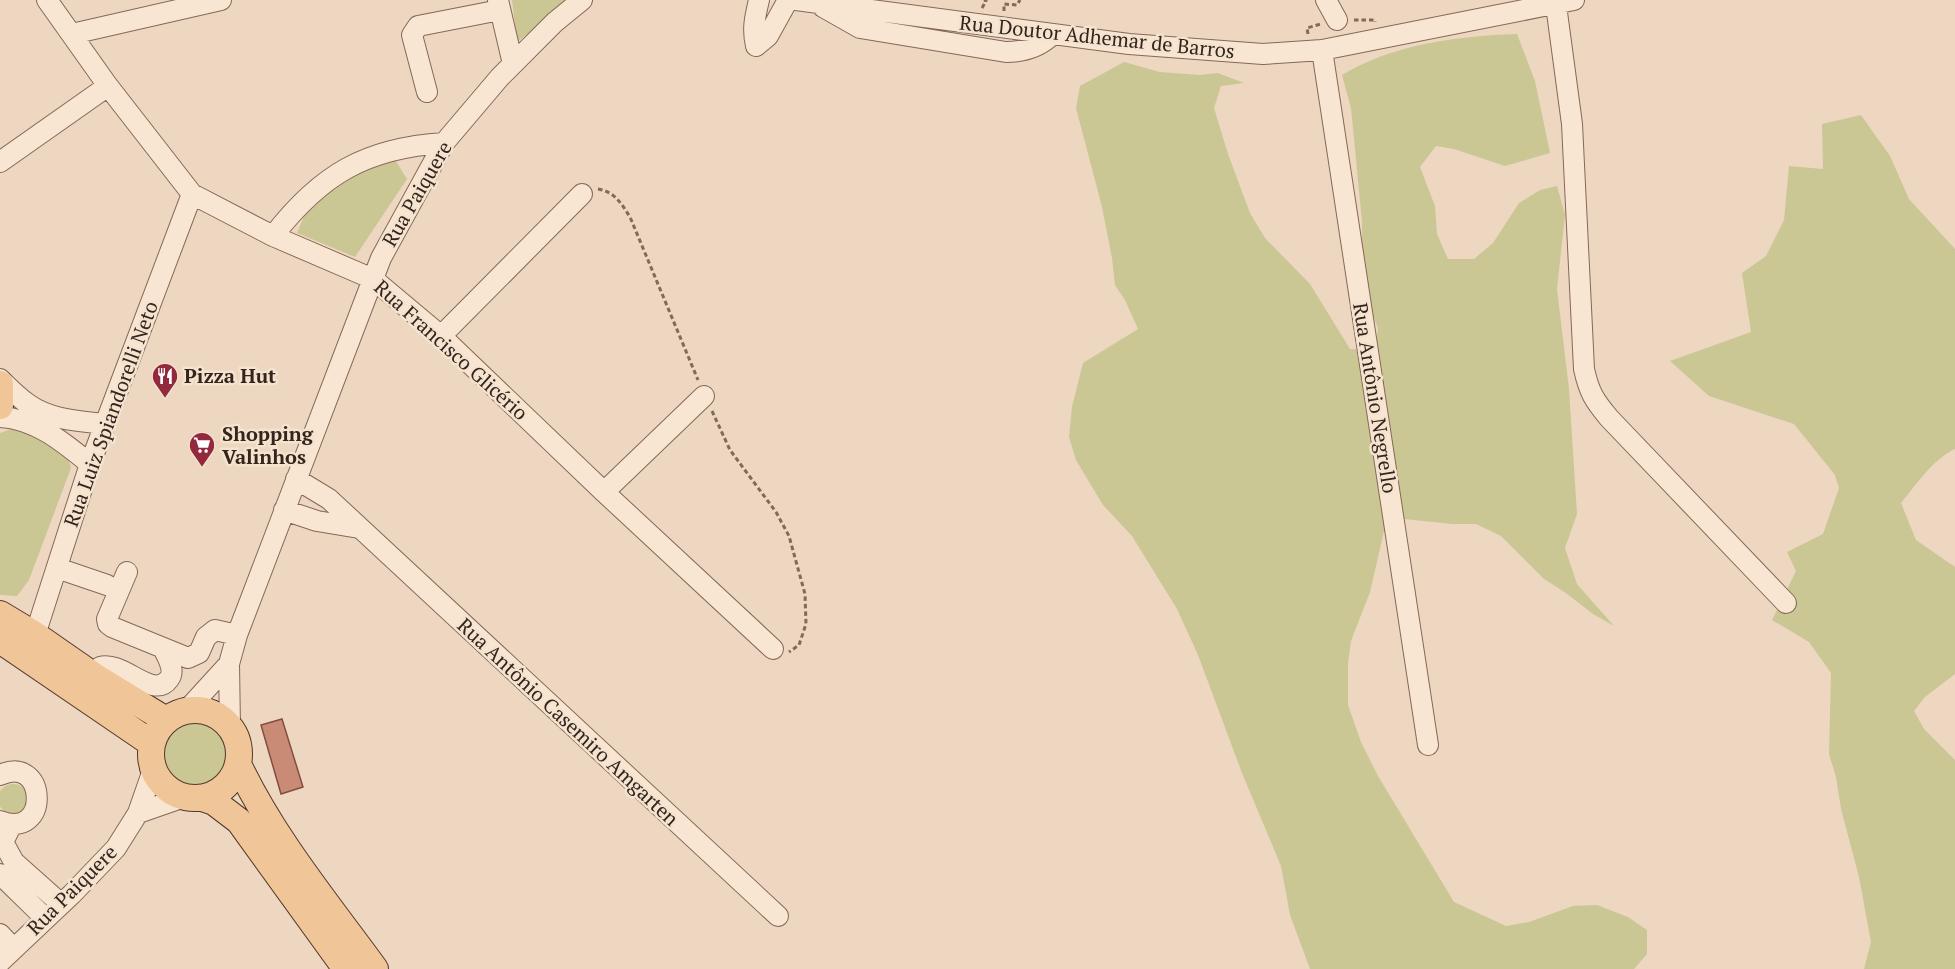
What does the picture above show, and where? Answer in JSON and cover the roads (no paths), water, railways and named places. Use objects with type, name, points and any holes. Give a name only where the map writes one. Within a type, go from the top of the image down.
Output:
[{"type":"main road","points":[[0,384],[0,406]]},
{"type":"main road","points":[[0,614],[94,676],[177,715]]},
{"type":"main road","points":[[0,640],[151,743]]},
{"type":"main road","points":[[193,797],[218,792],[225,786],[231,780],[238,764],[239,751],[237,738],[231,727],[222,718],[199,709],[177,715],[159,727],[151,743],[150,757],[153,770],[165,787],[193,797],[214,802],[239,821],[346,969]]},
{"type":"main road","points":[[238,764],[258,804],[283,842],[375,969]]},
{"type":"street","name":"Rua Francisco Glicério","points":[[47,0],[108,86],[192,194],[273,236],[373,279],[441,336],[773,649]]},
{"type":"street","points":[[72,34],[222,0]]},
{"type":"street","name":"Rua Paiquere","points":[[231,727],[229,664],[237,636],[381,258],[444,143],[489,88],[555,22],[582,0]]},
{"type":"street","points":[[759,0],[753,22],[756,46],[768,36],[788,0]]},
{"type":"street","name":"Rua Doutor Adhemar de Barros","points":[[796,0],[1129,44],[1263,54],[1317,50],[1565,2]]},
{"type":"street","points":[[1326,0],[1337,20]]},
{"type":"street","points":[[1565,2],[1584,369],[1588,389],[1591,397],[1609,418],[1786,603]]},
{"type":"street","points":[[427,92],[412,35],[418,26],[499,5],[513,64]]},
{"type":"street","name":"Rua Antônio Negrello","points":[[1317,50],[1428,745]]},
{"type":"street","points":[[0,162],[108,86]]},
{"type":"street","points":[[273,236],[295,208],[346,167],[404,147],[444,143]]},
{"type":"street","name":"Rua Luiz Spiandorelli Neto","points":[[35,635],[90,464],[192,194]]},
{"type":"street","points":[[441,336],[582,194]]},
{"type":"street","points":[[0,379],[25,402],[43,412],[62,418],[105,424]]},
{"type":"street","points":[[604,492],[704,396]]},
{"type":"street","points":[[0,417],[27,422],[43,430],[59,439],[90,464]]},
{"type":"street","name":"Rua Antônio Casemiro Amgarten","points":[[296,479],[329,499],[778,916]]},
{"type":"street","points":[[284,510],[317,521],[359,528]]},
{"type":"street","points":[[57,568],[107,585]]},
{"type":"street","points":[[127,572],[107,619],[108,624],[163,648],[191,657],[199,653],[206,637],[215,630],[237,636]]},
{"type":"street","points":[[94,676],[100,667],[106,666],[120,669],[148,685],[161,685],[171,678],[172,672],[163,648]]},
{"type":"street","name":"Rua Paiquere","points":[[177,715],[229,664]]},
{"type":"street","points":[[0,764],[22,774],[35,786],[38,803],[34,812],[21,823],[6,823],[3,842],[14,862],[60,903]]},
{"type":"street","name":"Rua Paiquere","points":[[4,948],[45,918],[116,848],[138,813],[153,770]]},
{"type":"street","points":[[0,775],[13,772],[22,774]]},
{"type":"street","points":[[138,813],[193,797]]},
{"type":"street","points":[[0,874],[45,918]]},
{"type":"place","name":"Pizza Hut","points":[[165,399]]},
{"type":"place","name":"Shopping Valinhos","points":[[202,468]]}]
